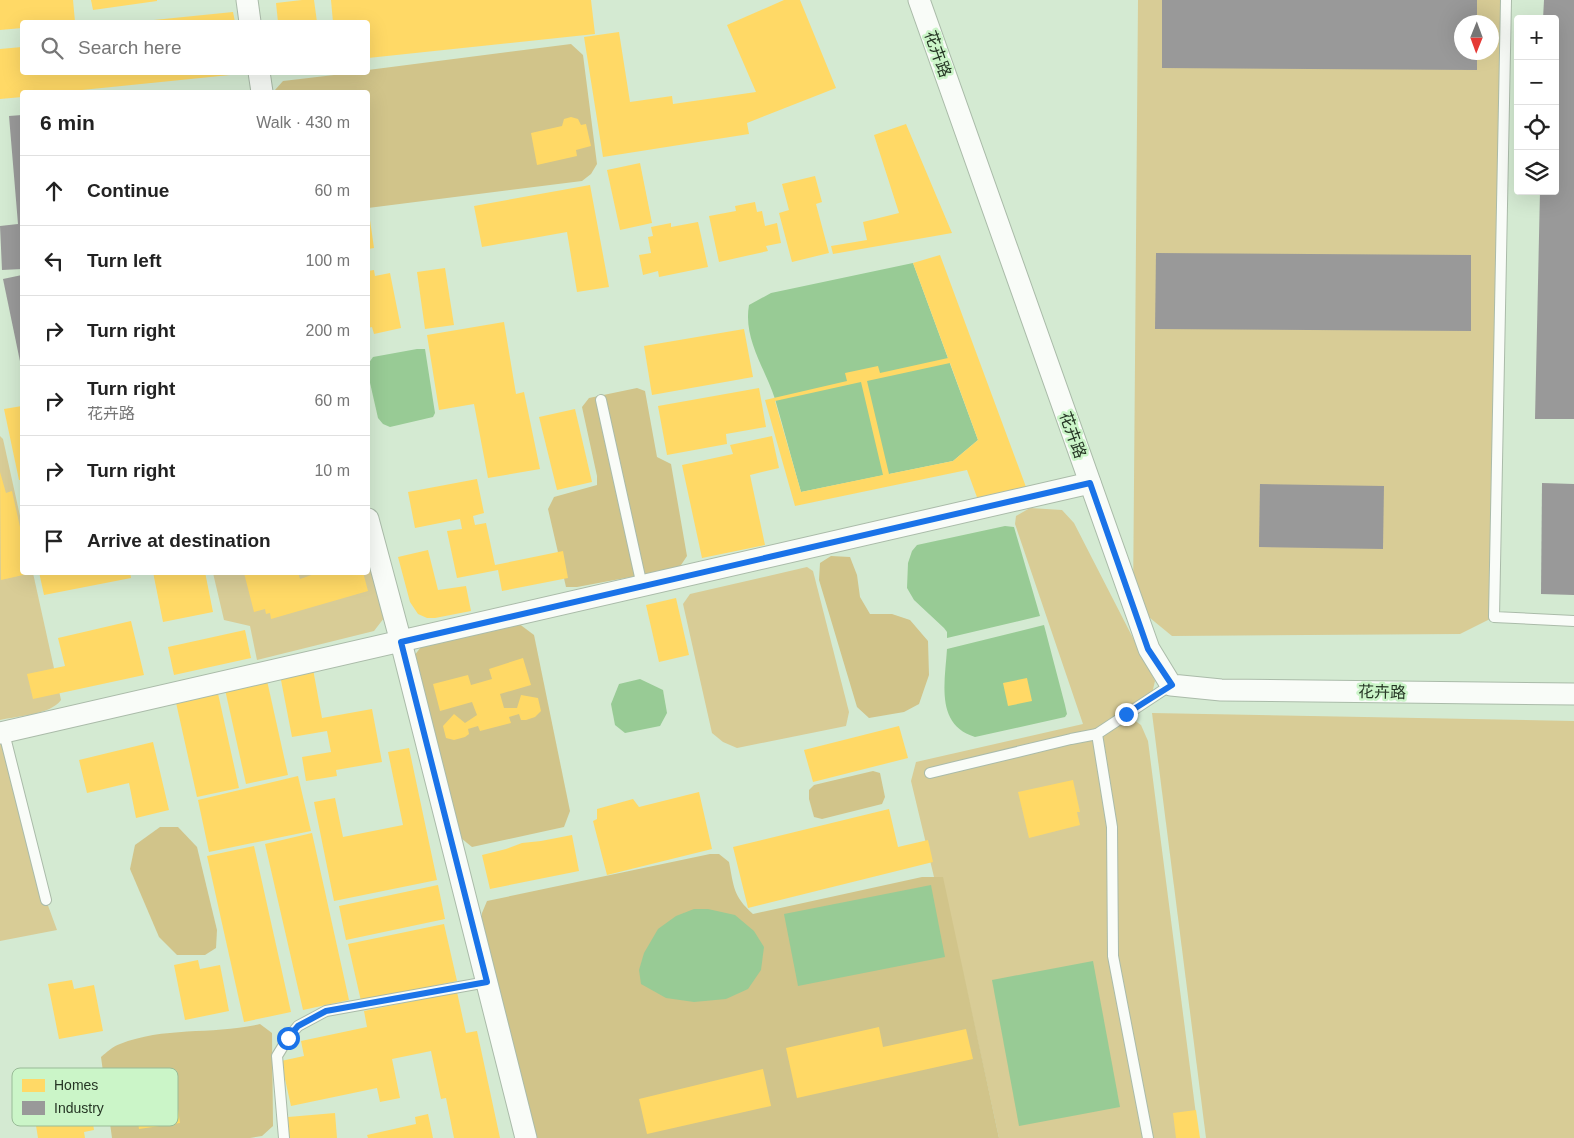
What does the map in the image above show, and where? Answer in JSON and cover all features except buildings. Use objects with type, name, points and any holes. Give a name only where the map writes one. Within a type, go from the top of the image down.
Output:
[{"type":"street","points":[[247,0],[250,20]]},
{"type":"street","name":"花卉路","points":[[918,0],[1148,649],[1172,685],[1221,690],[1574,694]]},
{"type":"street","points":[[259,75],[262,90]]},
{"type":"street","points":[[1,728],[401,642],[1090,483]]},
{"type":"street","points":[[370,527],[401,642],[526,1138]]},
{"type":"lane","points":[[1506,0],[1494,617],[1574,621]]},
{"type":"lane","points":[[601,400],[642,586]]},
{"type":"lane","points":[[930,773],[1097,734],[1172,685]]},
{"type":"lane","points":[[1,728],[46,900]]},
{"type":"lane","points":[[1097,734],[1112,827],[1114,956],[1148,1138]]},
{"type":"lane","points":[[284,1138],[277,1056],[298,1026],[326,1011],[487,982]]},
{"type":"shaded area","points":[[1138,0],[1506,0],[1494,617],[1460,634],[1172,636],[1133,604]]},
{"type":"shaded area","points":[[571,44],[583,55],[597,164],[591,174],[582,181],[370,208],[370,90],[275,90],[283,81],[334,75],[370,75],[370,70]]},
{"type":"shaded area","points":[[913,263],[978,440],[953,461],[801,492],[775,399],[752,342],[748,318],[749,305],[771,293]]},
{"type":"shaded area","points":[[425,349],[435,413],[433,417],[390,427],[383,424],[378,418],[370,383],[370,361],[373,357]]},
{"type":"shaded area","points":[[637,388],[645,391],[657,457],[671,464],[687,556],[679,568],[577,587],[566,587],[548,509],[554,497],[597,485],[597,476],[582,407],[589,398]]},
{"type":"shaded area","points":[[0,436],[3,439],[20,516],[20,575],[33,575],[61,700],[56,705],[42,712],[0,720]]},
{"type":"shaded area","points":[[1030,508],[1062,510],[1074,523],[1155,681],[1151,698],[1127,715],[1141,725],[1148,741],[1199,1138],[999,1138],[942,877],[934,877],[911,781],[916,762],[1083,724],[1015,524],[1016,516]]},
{"type":"shaded area","points":[[1005,526],[1014,527],[1040,616],[947,638],[947,632],[944,628],[914,600],[907,588],[908,563],[912,551],[917,545]]},
{"type":"shaded area","points":[[831,556],[850,557],[857,575],[860,597],[870,614],[892,614],[910,620],[928,641],[929,675],[919,704],[904,712],[869,718],[857,707],[819,580],[820,563]]},
{"type":"shaded area","points":[[370,565],[384,618],[374,631],[257,660],[250,626],[224,620],[213,575],[370,575]]},
{"type":"shaded area","points":[[807,567],[813,571],[849,712],[846,726],[737,748],[723,742],[712,733],[683,604],[690,594]]},
{"type":"shaded area","points":[[518,623],[534,635],[570,811],[564,827],[472,847],[456,834],[414,656],[424,643]]},
{"type":"shaded area","points":[[1044,625],[1065,705],[1067,714],[1065,717],[975,737],[962,731],[953,723],[945,701],[947,649]]},
{"type":"shaded area","points":[[640,679],[663,690],[667,713],[660,726],[625,733],[615,725],[611,704],[619,684]]},
{"type":"shaded area","points":[[1152,713],[1574,721],[1574,1138],[1206,1138]]},
{"type":"shaded area","points":[[0,733],[46,900],[57,930],[0,941]]},
{"type":"shaded area","points":[[873,771],[880,773],[885,797],[882,804],[822,819],[814,817],[809,799],[809,790],[814,785]]},
{"type":"shaded area","points":[[160,827],[178,827],[197,847],[217,930],[216,948],[205,955],[177,955],[159,937],[130,869],[135,845]]},
{"type":"shaded area","points":[[710,854],[719,854],[729,862],[735,891],[746,908],[753,914],[922,877],[943,877],[999,1138],[535,1138],[482,935],[482,913],[487,901]]},
{"type":"shaded area","points":[[931,885],[945,957],[798,986],[784,914]]},
{"type":"shaded area","points":[[694,909],[708,909],[735,915],[754,931],[764,947],[761,970],[748,989],[726,999],[694,1002],[666,998],[641,984],[639,970],[644,953],[658,929],[676,916]]},
{"type":"shaded area","points":[[1093,961],[1120,1107],[1019,1126],[992,980]]},
{"type":"shaded area","points":[[260,1024],[272,1033],[273,1126],[262,1136],[250,1138],[112,1138],[110,1126],[178,1126],[178,1068],[102,1068],[101,1057],[110,1049],[137,1038],[154,1035]]},
{"type":"route","points":[[288,1038],[298,1026],[326,1011],[487,982],[401,642],[1090,483],[1148,649],[1172,685],[1126,714]]}]
